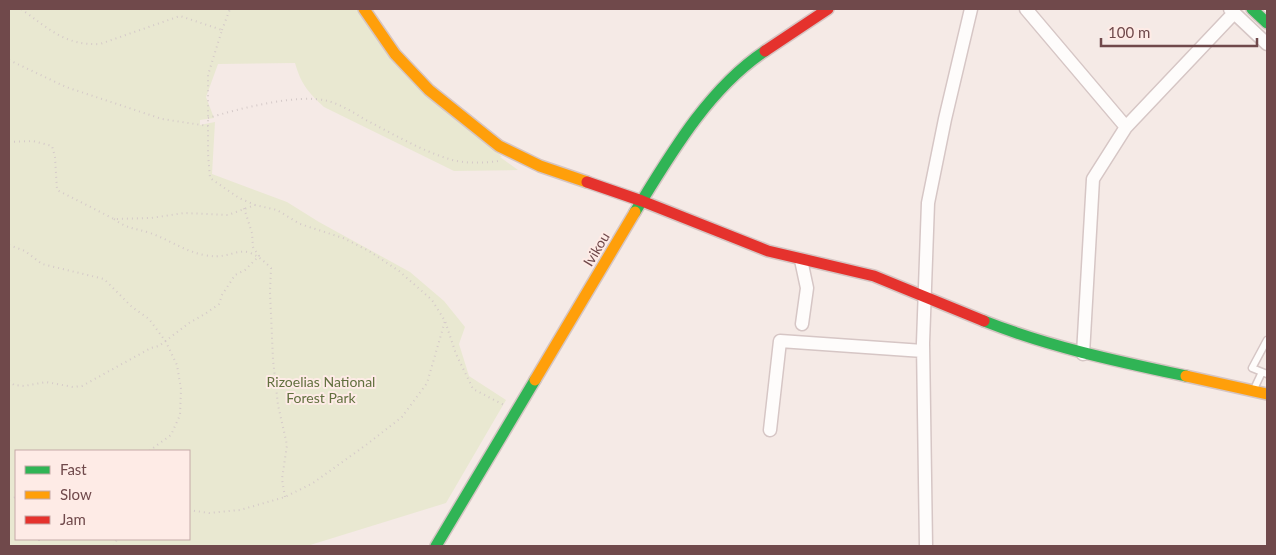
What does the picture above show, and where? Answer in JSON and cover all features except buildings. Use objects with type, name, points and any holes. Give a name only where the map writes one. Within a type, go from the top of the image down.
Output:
[{"type":"main road","points":[[364,9],[395,54],[429,90],[498,146],[540,166],[642,201],[768,251],[874,276],[1012,332],[1083,354],[1267,394]]},
{"type":"main road","name":"Ivikou","points":[[438,545],[642,201],[685,136],[719,90],[746,64],[828,9]]},
{"type":"main road","points":[[1252,9],[1267,23]]},
{"type":"street","points":[[926,546],[923,351],[928,203],[945,119],[971,9]]},
{"type":"street","points":[[1026,9],[1126,126]]},
{"type":"street","points":[[1083,354],[1093,179],[1126,126],[1232,11],[1267,44]]},
{"type":"street","points":[[801,260],[807,288],[802,324]]},
{"type":"street","points":[[770,430],[780,341],[923,351]]},
{"type":"lane","points":[[1253,391],[1264,373],[1252,368],[1267,340]]},
{"type":"path","points":[[21,9],[59,36],[73,42],[88,44],[100,44],[180,16],[222,30]]},
{"type":"path","points":[[230,9],[208,74],[210,178],[239,198],[255,205],[277,210],[300,224],[343,238],[369,251],[399,271],[432,300],[444,321],[472,389],[516,411]]},
{"type":"path","points":[[9,60],[66,87],[162,119],[208,126]]},
{"type":"path","points":[[208,118],[240,108],[263,104],[295,100],[327,101],[451,160],[484,163],[504,161],[518,155]]},
{"type":"path","points":[[9,142],[33,141],[52,146],[58,190],[114,219],[123,226],[149,232],[190,251],[220,256],[248,251],[259,256]]},
{"type":"path","points":[[114,219],[151,218],[184,213],[228,215],[255,205]]},
{"type":"path","points":[[244,208],[252,232],[253,247],[271,268],[270,292],[273,360],[278,405],[287,444],[282,479],[285,497]]},
{"type":"path","points":[[9,245],[25,251],[42,264],[104,280],[132,307],[149,319],[166,342],[177,366],[181,389],[180,415],[171,434],[150,450]]},
{"type":"path","points":[[9,381],[14,385],[46,382],[73,387],[82,386],[166,342],[189,323],[219,304],[222,295],[235,275],[245,270],[259,256]]},
{"type":"path","points":[[190,510],[209,513],[240,510],[285,497],[313,483],[366,445],[402,417],[427,383],[444,321]]},
{"type":"green space","name":"Rizoelias National Forest Park","points":[[9,9],[359,9],[502,157],[500,157],[518,170],[454,171],[324,107],[306,87],[295,63],[218,64],[206,97],[214,118],[200,120],[200,125],[215,122],[212,174],[287,202],[319,222],[410,272],[444,301],[465,327],[459,344],[469,376],[506,400],[446,503],[307,546],[9,546]]},
{"type":"traffic: fast","points":[[1252,9],[1267,23]]},
{"type":"traffic: fast","points":[[635,212],[676,146],[708,104],[744,66],[765,51]]},
{"type":"traffic: fast","points":[[984,321],[1058,346],[1186,376]]},
{"type":"traffic: fast","points":[[436,546],[535,380]]},
{"type":"traffic: slow","points":[[364,9],[395,54],[429,90],[499,146],[540,166],[587,182]]},
{"type":"traffic: slow","points":[[535,380],[635,212]]},
{"type":"traffic: slow","points":[[1186,376],[1267,394]]},
{"type":"traffic: jam","points":[[765,51],[828,9]]},
{"type":"traffic: jam","points":[[587,182],[642,201],[768,251],[874,276],[984,321]]}]
